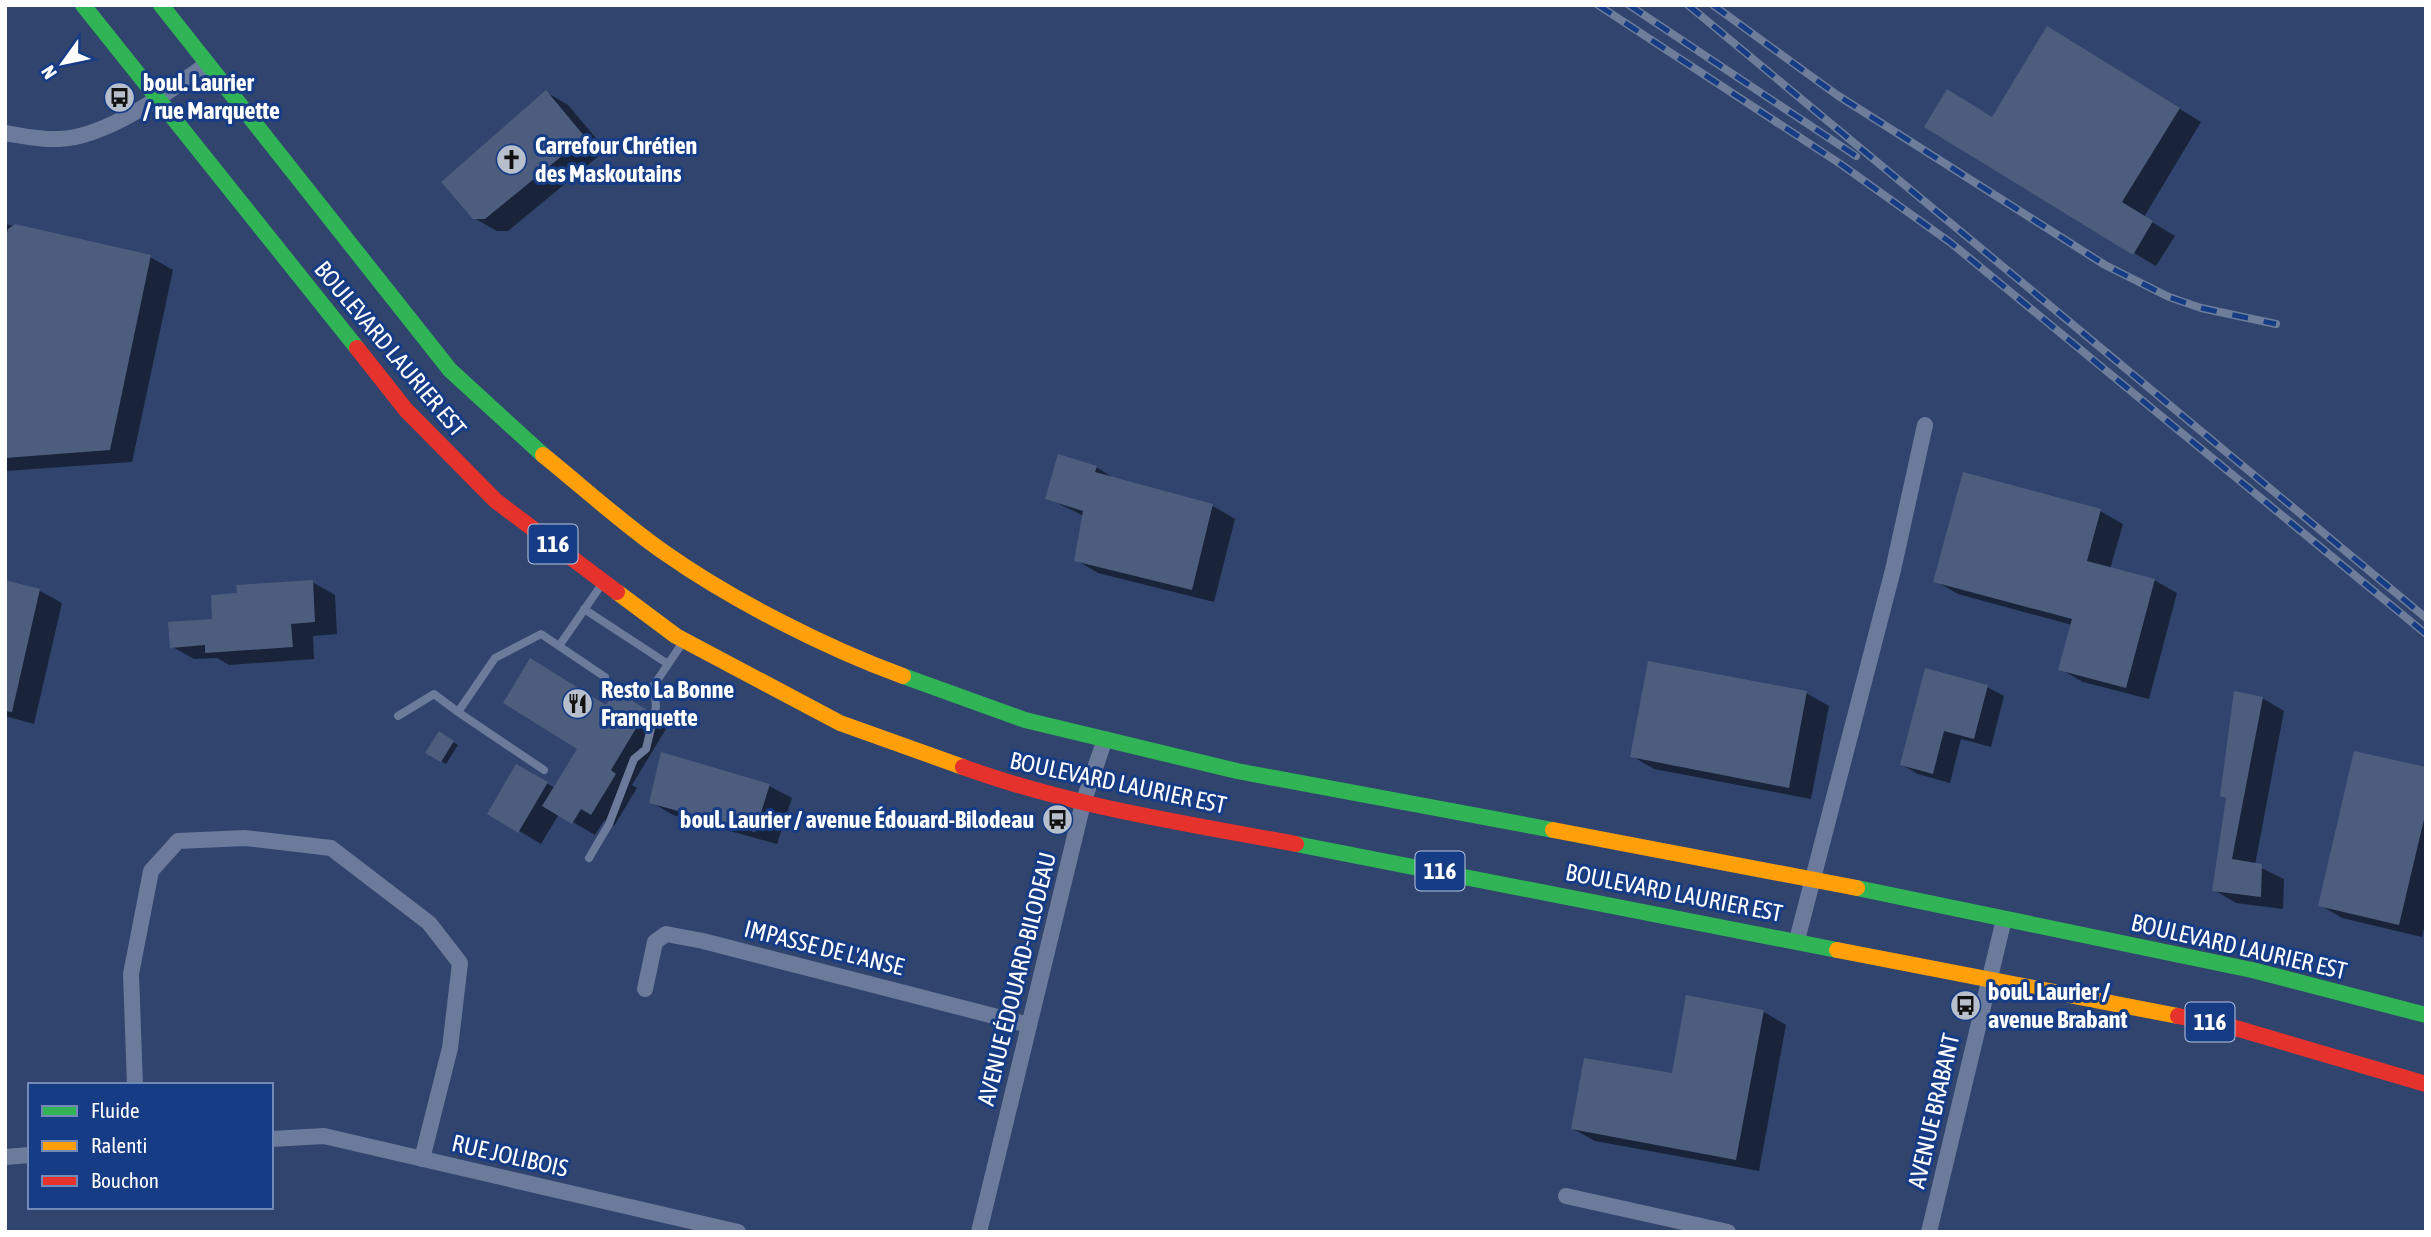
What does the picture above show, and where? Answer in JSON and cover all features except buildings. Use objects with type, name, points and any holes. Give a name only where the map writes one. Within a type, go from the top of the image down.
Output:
[{"type":"main road","name":"BOULEVARD LAURIER EST","points":[[83,5],[406,410],[496,501],[684,641],[840,723],[1018,787],[1083,803],[1797,940],[2232,1027],[2426,1084]]},
{"type":"main road","name":"BOULEVARD LAURIER EST","points":[[161,5],[450,370],[518,435],[662,551],[708,582],[865,662],[1025,720],[1105,740],[1304,784],[1812,879],[2252,970],[2426,1015]]},
{"type":"street","points":[[5,133],[60,139],[88,134],[157,101],[207,64]]},
{"type":"street","points":[[1797,940],[1892,570],[1925,425]]},
{"type":"street","name":"AVENUE ÉDOUARD-BILODEAU","points":[[979,1232],[1083,803],[1105,740]]},
{"type":"street","points":[[135,1083],[131,974],[152,871],[178,841],[245,838],[331,848],[429,923],[460,963],[450,1048],[422,1159]]},
{"type":"street","name":"AVENUE BRABANT","points":[[1929,1232],[2004,919]]},
{"type":"street","name":"IMPASSE DE L'ANSE","points":[[645,989],[655,942],[666,934],[704,941],[1029,1025]]},
{"type":"street","name":"RUE JOLIBOIS","points":[[273,1139],[324,1136],[738,1232]]},
{"type":"street","points":[[5,1157],[28,1155]]},
{"type":"street","points":[[1566,1196],[1728,1232]]},
{"type":"lane","points":[[559,646],[603,582]]},
{"type":"lane","points":[[584,609],[668,664]]},
{"type":"lane","points":[[458,712],[495,658],[541,634],[606,677]]},
{"type":"lane","points":[[589,858],[609,824],[634,759],[646,749],[656,707],[654,685],[684,641]]},
{"type":"lane","points":[[398,716],[433,694],[544,770]]},
{"type":"railway","points":[[1598,5],[1842,165],[1951,243],[2426,634]]},
{"type":"railway","points":[[1629,5],[1856,156]]},
{"type":"railway","points":[[1688,5],[2426,618]]},
{"type":"railway","points":[[1713,5],[1837,95],[2105,265],[2169,297],[2201,308],[2276,324]]},
{"type":"traffic: fast","points":[[83,5],[357,348]]},
{"type":"traffic: fast","points":[[161,5],[450,370],[543,455]]},
{"type":"traffic: fast","points":[[903,676],[1025,720],[1237,771],[1553,830]]},
{"type":"traffic: fast","points":[[1296,844],[1837,950]]},
{"type":"traffic: fast","points":[[1857,888],[2252,970],[2426,1015]]},
{"type":"traffic: slow","points":[[543,455],[649,542],[691,571],[812,637],[903,676]]},
{"type":"traffic: slow","points":[[617,592],[676,636],[840,723],[963,767]]},
{"type":"traffic: slow","points":[[1553,830],[1857,888]]},
{"type":"traffic: slow","points":[[1837,950],[2178,1016]]},
{"type":"traffic: jam","points":[[357,348],[406,410],[496,501],[617,592]]},
{"type":"traffic: jam","points":[[963,767],[1003,781],[1086,803],[1296,844]]},
{"type":"traffic: jam","points":[[2178,1016],[2232,1027],[2426,1084]]},
{"type":"place","name":"boul. Laurier / rue Marquette","points":[[120,97]]},
{"type":"place","name":"Carrefour Chrétien des Maskoutains","points":[[512,160]]},
{"type":"place","name":"Resto La Bonne Franquette","points":[[578,704]]},
{"type":"place","name":"boul. Laurier / avenue Édouard-Bilodeau","points":[[1057,820]]},
{"type":"place","name":"boul. Laurier / avenue Brabant","points":[[1965,1006]]}]
